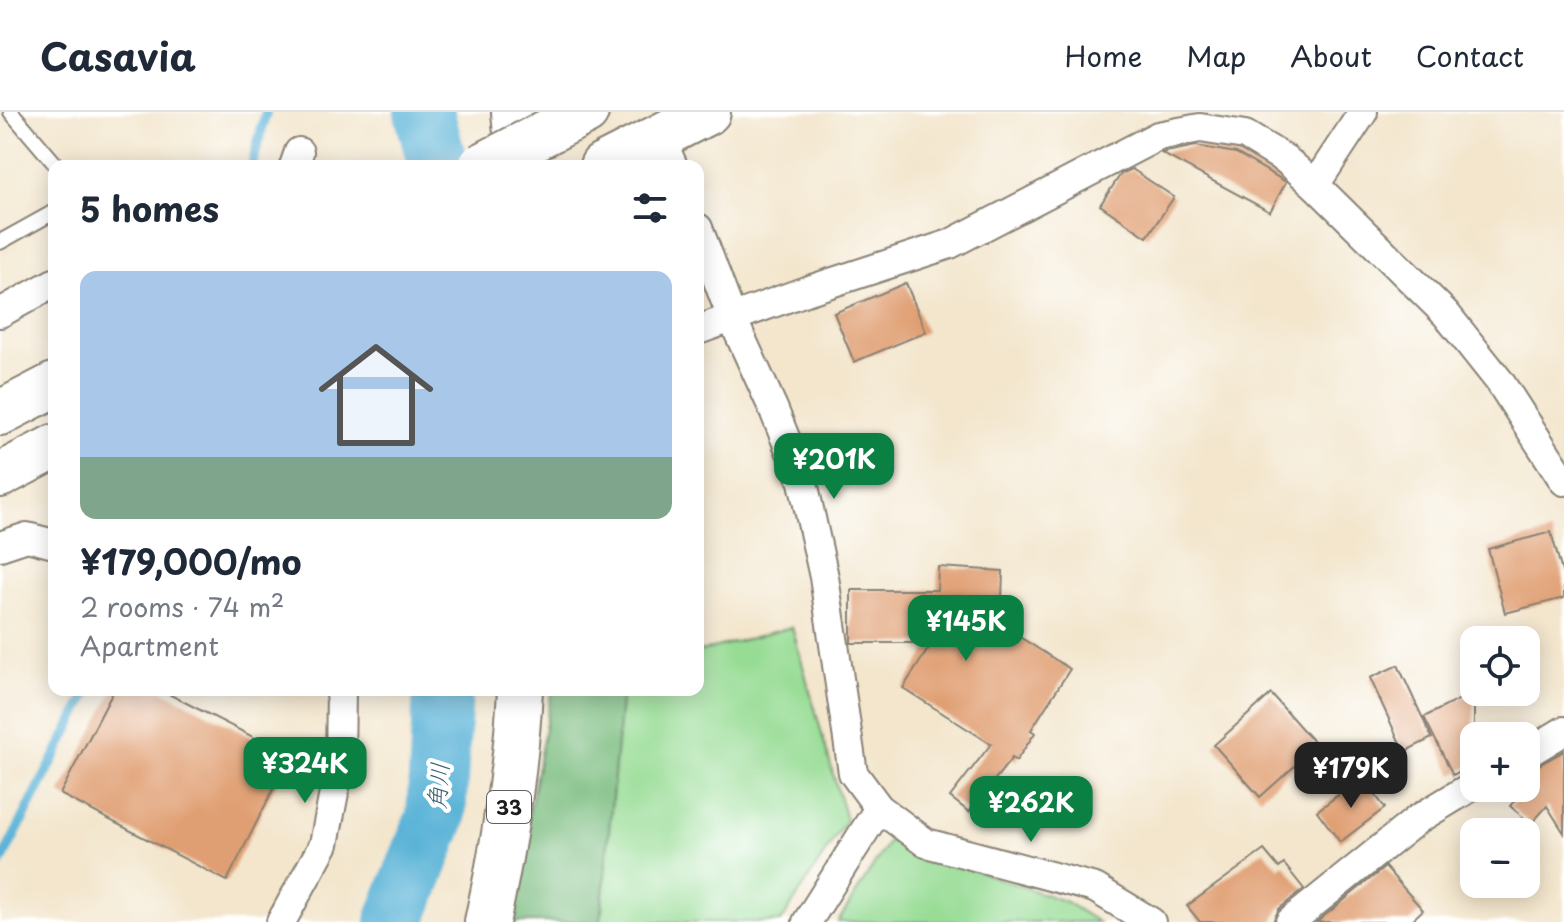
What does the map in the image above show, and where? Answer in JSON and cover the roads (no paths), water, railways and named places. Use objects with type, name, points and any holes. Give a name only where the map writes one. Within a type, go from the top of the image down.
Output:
[{"type":"main road","points":[[628,160],[666,151],[708,112]]},
{"type":"main road","points":[[490,160],[550,118]]},
{"type":"main road","points":[[523,160],[550,118]]},
{"type":"main road","points":[[0,413],[48,388]]},
{"type":"main road","points":[[0,475],[48,450]]},
{"type":"main road","name":"33","points":[[487,922],[504,845],[520,696]]},
{"type":"street","points":[[1315,185],[1363,112]]},
{"type":"street","points":[[704,328],[950,244],[1158,136],[1200,128],[1245,135],[1285,159],[1315,185],[1446,314],[1500,382],[1564,481]]},
{"type":"street","points":[[704,244],[732,318],[803,482],[824,577],[853,773],[879,808],[926,843],[1095,888],[1151,922]]},
{"type":"street","points":[[0,313],[48,286]]},
{"type":"street","points":[[0,546],[27,537],[48,542]]},
{"type":"street","points":[[281,922],[324,844],[340,762],[341,696]]},
{"type":"street","points":[[1540,746],[1564,731]]},
{"type":"street","points":[[1290,922],[1418,819],[1460,794]]},
{"type":"street","points":[[807,922],[879,808]]},
{"type":"lane","points":[[11,112],[52,160]]},
{"type":"lane","points":[[0,242],[48,215]]},
{"type":"waterway","points":[[254,160],[266,112]]},
{"type":"waterway","name":"角川","points":[[424,112],[436,160]]},
{"type":"waterway","points":[[0,864],[86,696]]},
{"type":"waterway","name":"角川","points":[[395,922],[436,817],[443,696]]}]
